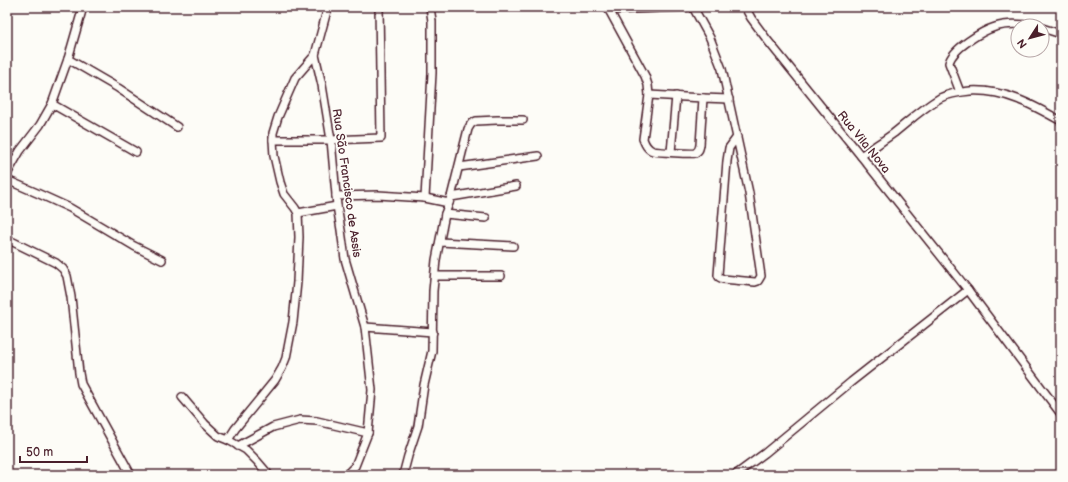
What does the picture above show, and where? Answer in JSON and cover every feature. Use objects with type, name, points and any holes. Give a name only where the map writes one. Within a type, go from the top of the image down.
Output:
[{"type":"street","points":[[7,174],[20,150],[40,125],[52,104],[68,59],[83,7]]},
{"type":"street","name":"Rua São Francisco de Assis","points":[[328,7],[315,55],[322,85],[331,140],[336,206],[345,259],[365,327],[372,390],[368,433],[354,466],[346,475]]},
{"type":"street","points":[[273,140],[381,138],[379,7]]},
{"type":"street","points":[[425,198],[432,73],[432,21],[430,7]]},
{"type":"street","points":[[686,7],[609,8],[645,76],[648,86],[649,95],[644,139],[645,144],[653,151],[694,153],[699,150],[703,98]]},
{"type":"street","points":[[693,7],[710,38],[722,69],[729,99],[749,192],[761,276],[758,281],[755,282],[723,279],[718,275],[727,161],[729,148],[737,138]]},
{"type":"street","name":"Rua Vila Nova","points":[[745,7],[768,41],[968,290],[1061,414]]},
{"type":"street","points":[[960,92],[949,63],[951,56],[977,36],[996,27],[1010,24]]},
{"type":"street","points":[[1050,31],[1061,34]]},
{"type":"street","points":[[228,440],[235,429],[275,380],[286,358],[293,322],[297,282],[299,237],[298,213],[284,194],[280,182],[274,156],[273,133],[278,117],[296,78],[315,55]]},
{"type":"street","points":[[68,59],[118,88],[177,127]]},
{"type":"street","points":[[861,156],[893,134],[925,108],[941,98],[960,92],[981,90],[1006,95],[1034,106],[1061,121]]},
{"type":"street","points":[[649,95],[729,99]]},
{"type":"street","points":[[671,152],[676,96]]},
{"type":"street","points":[[52,104],[136,152]]},
{"type":"street","points":[[403,475],[418,426],[424,386],[432,351],[434,276],[436,260],[445,214],[469,126],[473,122],[523,120]]},
{"type":"street","points":[[459,167],[538,156]]},
{"type":"street","points":[[7,180],[70,208],[134,246],[162,260]]},
{"type":"street","points":[[336,196],[378,195],[450,200],[516,186]]},
{"type":"street","points":[[298,213],[336,206]]},
{"type":"street","points":[[445,214],[486,218]]},
{"type":"street","points":[[7,239],[56,263],[63,269],[67,276],[71,297],[79,373],[82,384],[131,475]]},
{"type":"street","points":[[440,242],[513,246]]},
{"type":"street","points":[[434,276],[501,276]]},
{"type":"street","points":[[735,475],[765,453],[851,382],[968,290]]},
{"type":"street","points":[[365,327],[433,332]]},
{"type":"street","points":[[182,397],[205,424],[218,436],[246,450],[269,475]]},
{"type":"street","points":[[238,446],[273,427],[300,420],[317,421],[368,433]]}]
